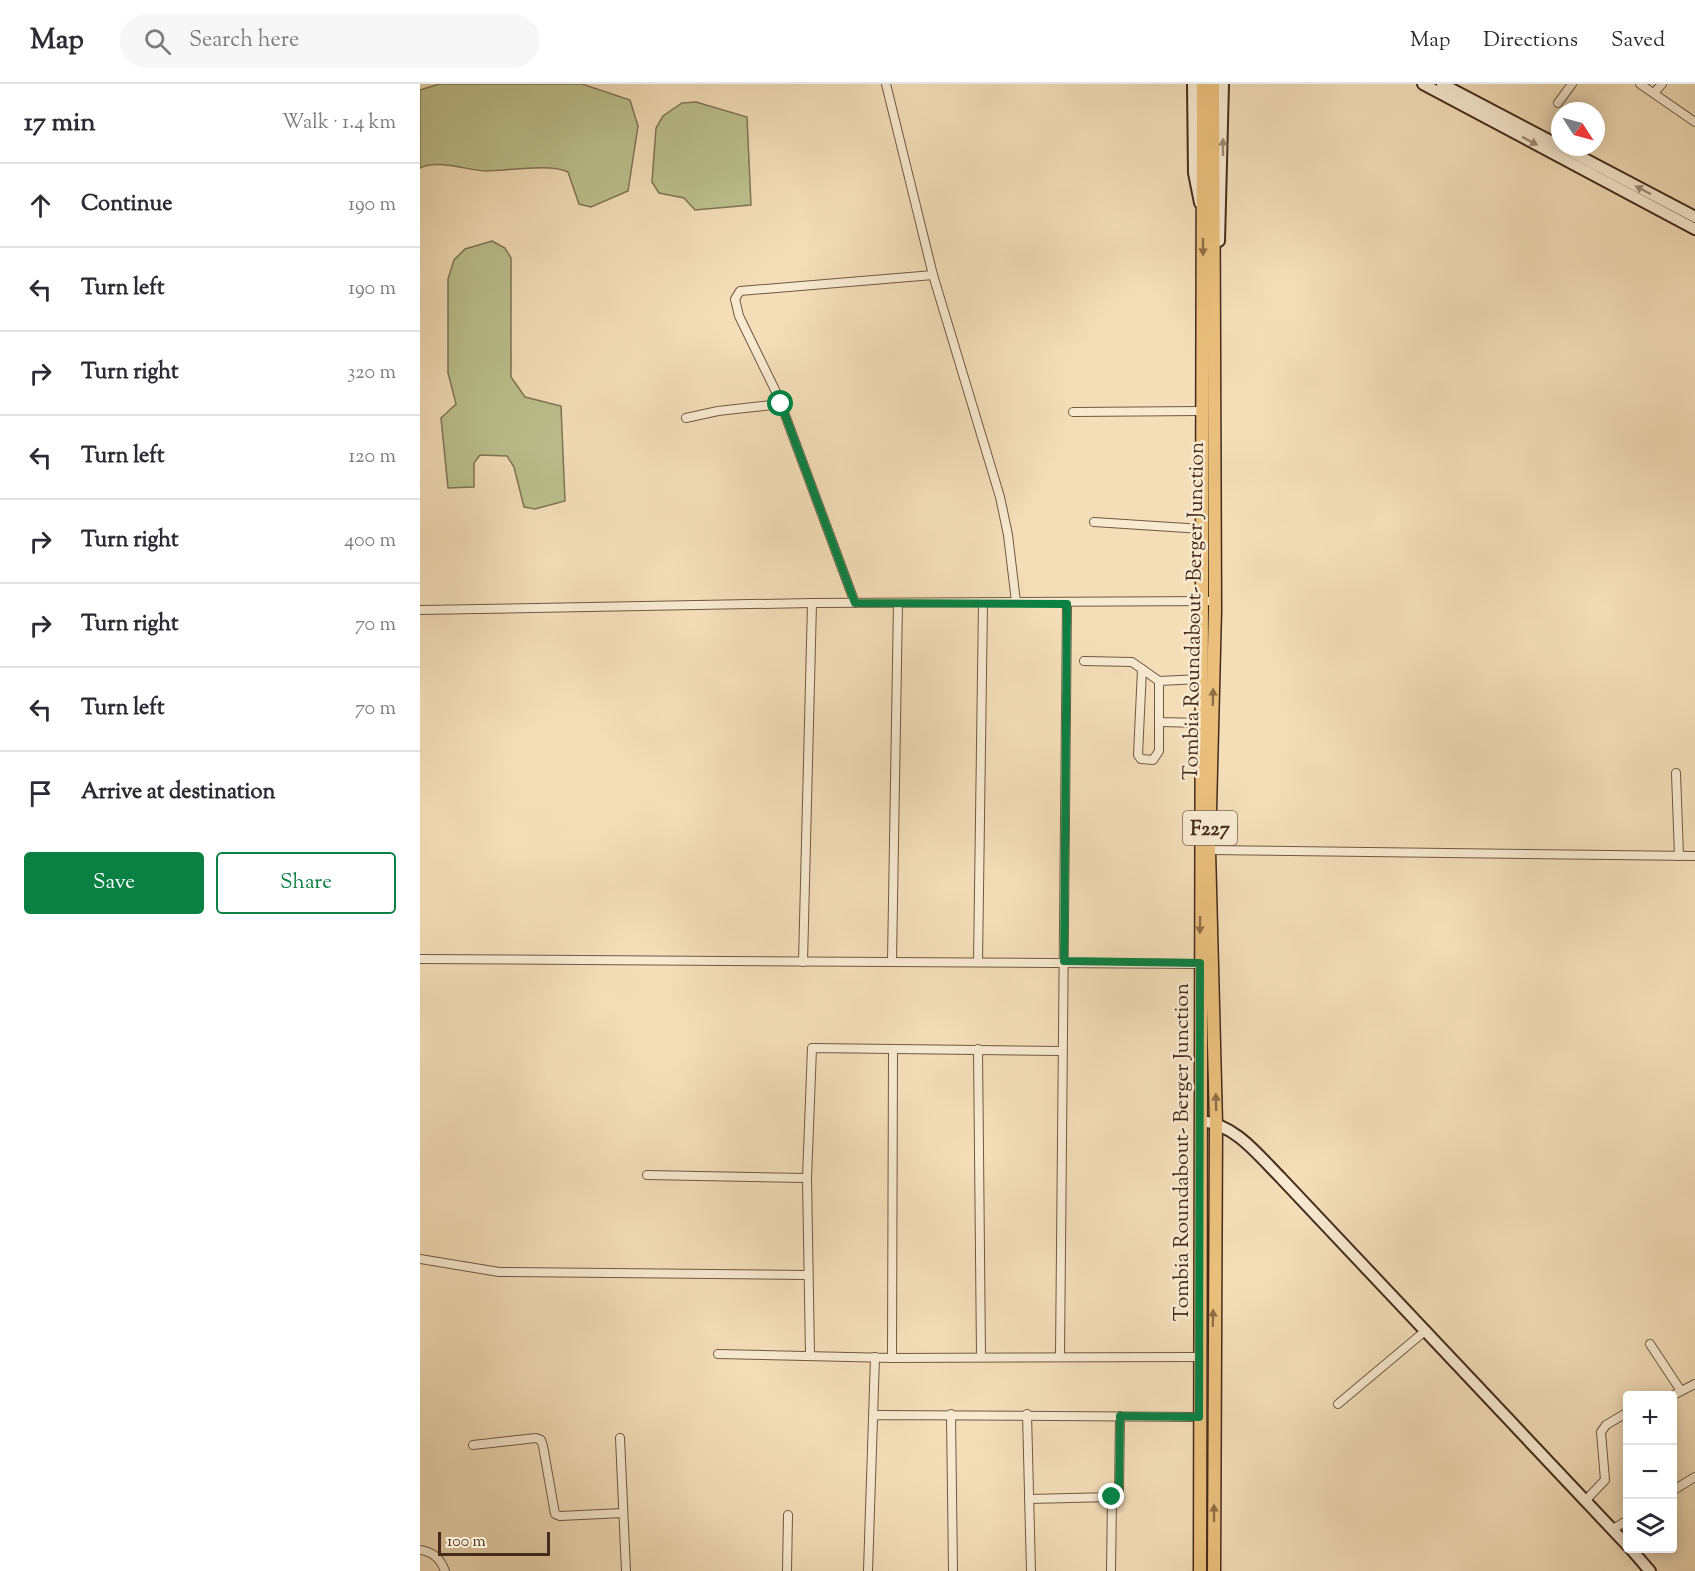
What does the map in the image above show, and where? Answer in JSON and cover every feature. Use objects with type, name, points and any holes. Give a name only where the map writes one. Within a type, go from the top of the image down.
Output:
[{"type":"main road","name":"Tombia Roundabout- Berger Junction","points":[[1200,1571],[1203,84]]},
{"type":"main road","name":"Tombia Roundabout- Berger Junction","points":[[1213,84],[1215,601],[1209,850],[1216,1123],[1214,1571]]},
{"type":"street","points":[[886,84],[933,275],[1000,497],[1008,535],[1016,602]]},
{"type":"street","points":[[1192,84],[1194,173],[1203,214]]},
{"type":"street","points":[[1214,268],[1218,252],[1220,223],[1223,84]]},
{"type":"street","points":[[1423,84],[1695,229]]},
{"type":"street","points":[[1442,84],[1551,142]]},
{"type":"street","points":[[1559,102],[1572,84]]},
{"type":"street","points":[[1640,84],[1694,120]]},
{"type":"street","points":[[1654,93],[1662,84]]},
{"type":"street","points":[[1578,156],[1695,217]]},
{"type":"street","points":[[855,603],[781,404],[739,316],[735,299],[740,291],[933,275]]},
{"type":"street","points":[[686,418],[781,404]]},
{"type":"street","points":[[1072,412],[1202,411]]},
{"type":"street","points":[[1094,522],[1202,529]]},
{"type":"street","points":[[420,610],[812,603],[1067,604],[1215,601]]},
{"type":"street","points":[[978,962],[983,602]]},
{"type":"street","points":[[803,962],[812,603]]},
{"type":"street","points":[[892,961],[898,603]]},
{"type":"street","points":[[1060,1356],[1061,1051],[1067,604]]},
{"type":"street","points":[[1084,661],[1132,662],[1159,681],[1201,679]]},
{"type":"street","points":[[1142,669],[1138,755],[1141,759],[1153,760],[1158,754],[1159,681]]},
{"type":"street","points":[[1159,722],[1202,723]]},
{"type":"street","points":[[1676,772],[1679,856]]},
{"type":"street","points":[[1209,850],[1695,856]]},
{"type":"street","points":[[420,959],[1200,963]]},
{"type":"street","points":[[810,1355],[807,1178],[812,1047],[1061,1051]]},
{"type":"street","points":[[978,1049],[981,1356]]},
{"type":"street","points":[[892,1358],[893,1050]]},
{"type":"street","points":[[1201,1121],[1216,1123],[1236,1134],[1281,1178],[1623,1540]]},
{"type":"street","points":[[647,1175],[807,1178]]},
{"type":"street","points":[[420,1259],[499,1272],[807,1275]]},
{"type":"street","points":[[1338,1404],[1425,1331]]},
{"type":"street","points":[[1650,1344],[1680,1391]]},
{"type":"street","points":[[718,1354],[892,1358],[1200,1357]]},
{"type":"street","points":[[868,1571],[871,1422],[875,1357]]},
{"type":"street","points":[[1677,1392],[1695,1384]]},
{"type":"street","points":[[873,1417],[878,1414],[1199,1417]]},
{"type":"street","points":[[951,1414],[953,1571]]},
{"type":"street","points":[[1027,1414],[1031,1571]]},
{"type":"street","points":[[1586,1501],[1605,1480],[1601,1432],[1606,1425],[1623,1415]]},
{"type":"street","points":[[1029,1499],[1112,1497],[1119,1491],[1120,1416]]},
{"type":"street","points":[[473,1445],[536,1438],[541,1440],[555,1514],[560,1516],[623,1513]]},
{"type":"street","points":[[620,1438],[626,1571]]},
{"type":"street","points":[[1677,1488],[1695,1476]]},
{"type":"street","points":[[1111,1571],[1112,1497]]},
{"type":"street","points":[[787,1571],[788,1515]]},
{"type":"street","points":[[1613,1529],[1623,1523]]},
{"type":"street","points":[[420,1550],[437,1557],[445,1571]]},
{"type":"street","points":[[1633,1553],[1646,1570]]},
{"type":"green space","points":[[439,84],[582,84],[630,100],[638,126],[628,191],[591,207],[579,204],[568,172],[560,169],[485,171],[434,165],[420,168],[420,90]]},
{"type":"green space","points":[[696,102],[747,117],[751,205],[695,210],[684,198],[659,193],[652,182],[656,128],[663,116],[682,103]]},
{"type":"green space","points":[[492,241],[505,248],[511,258],[511,377],[525,397],[561,406],[565,501],[535,509],[524,507],[514,467],[507,456],[480,455],[474,463],[474,487],[448,488],[441,418],[456,404],[448,373],[448,279],[454,260],[465,249]]},
{"type":"route","points":[[781,404],[855,603],[1067,604],[1064,961],[1200,963],[1199,1417],[1120,1416],[1119,1491],[1112,1497]]}]
